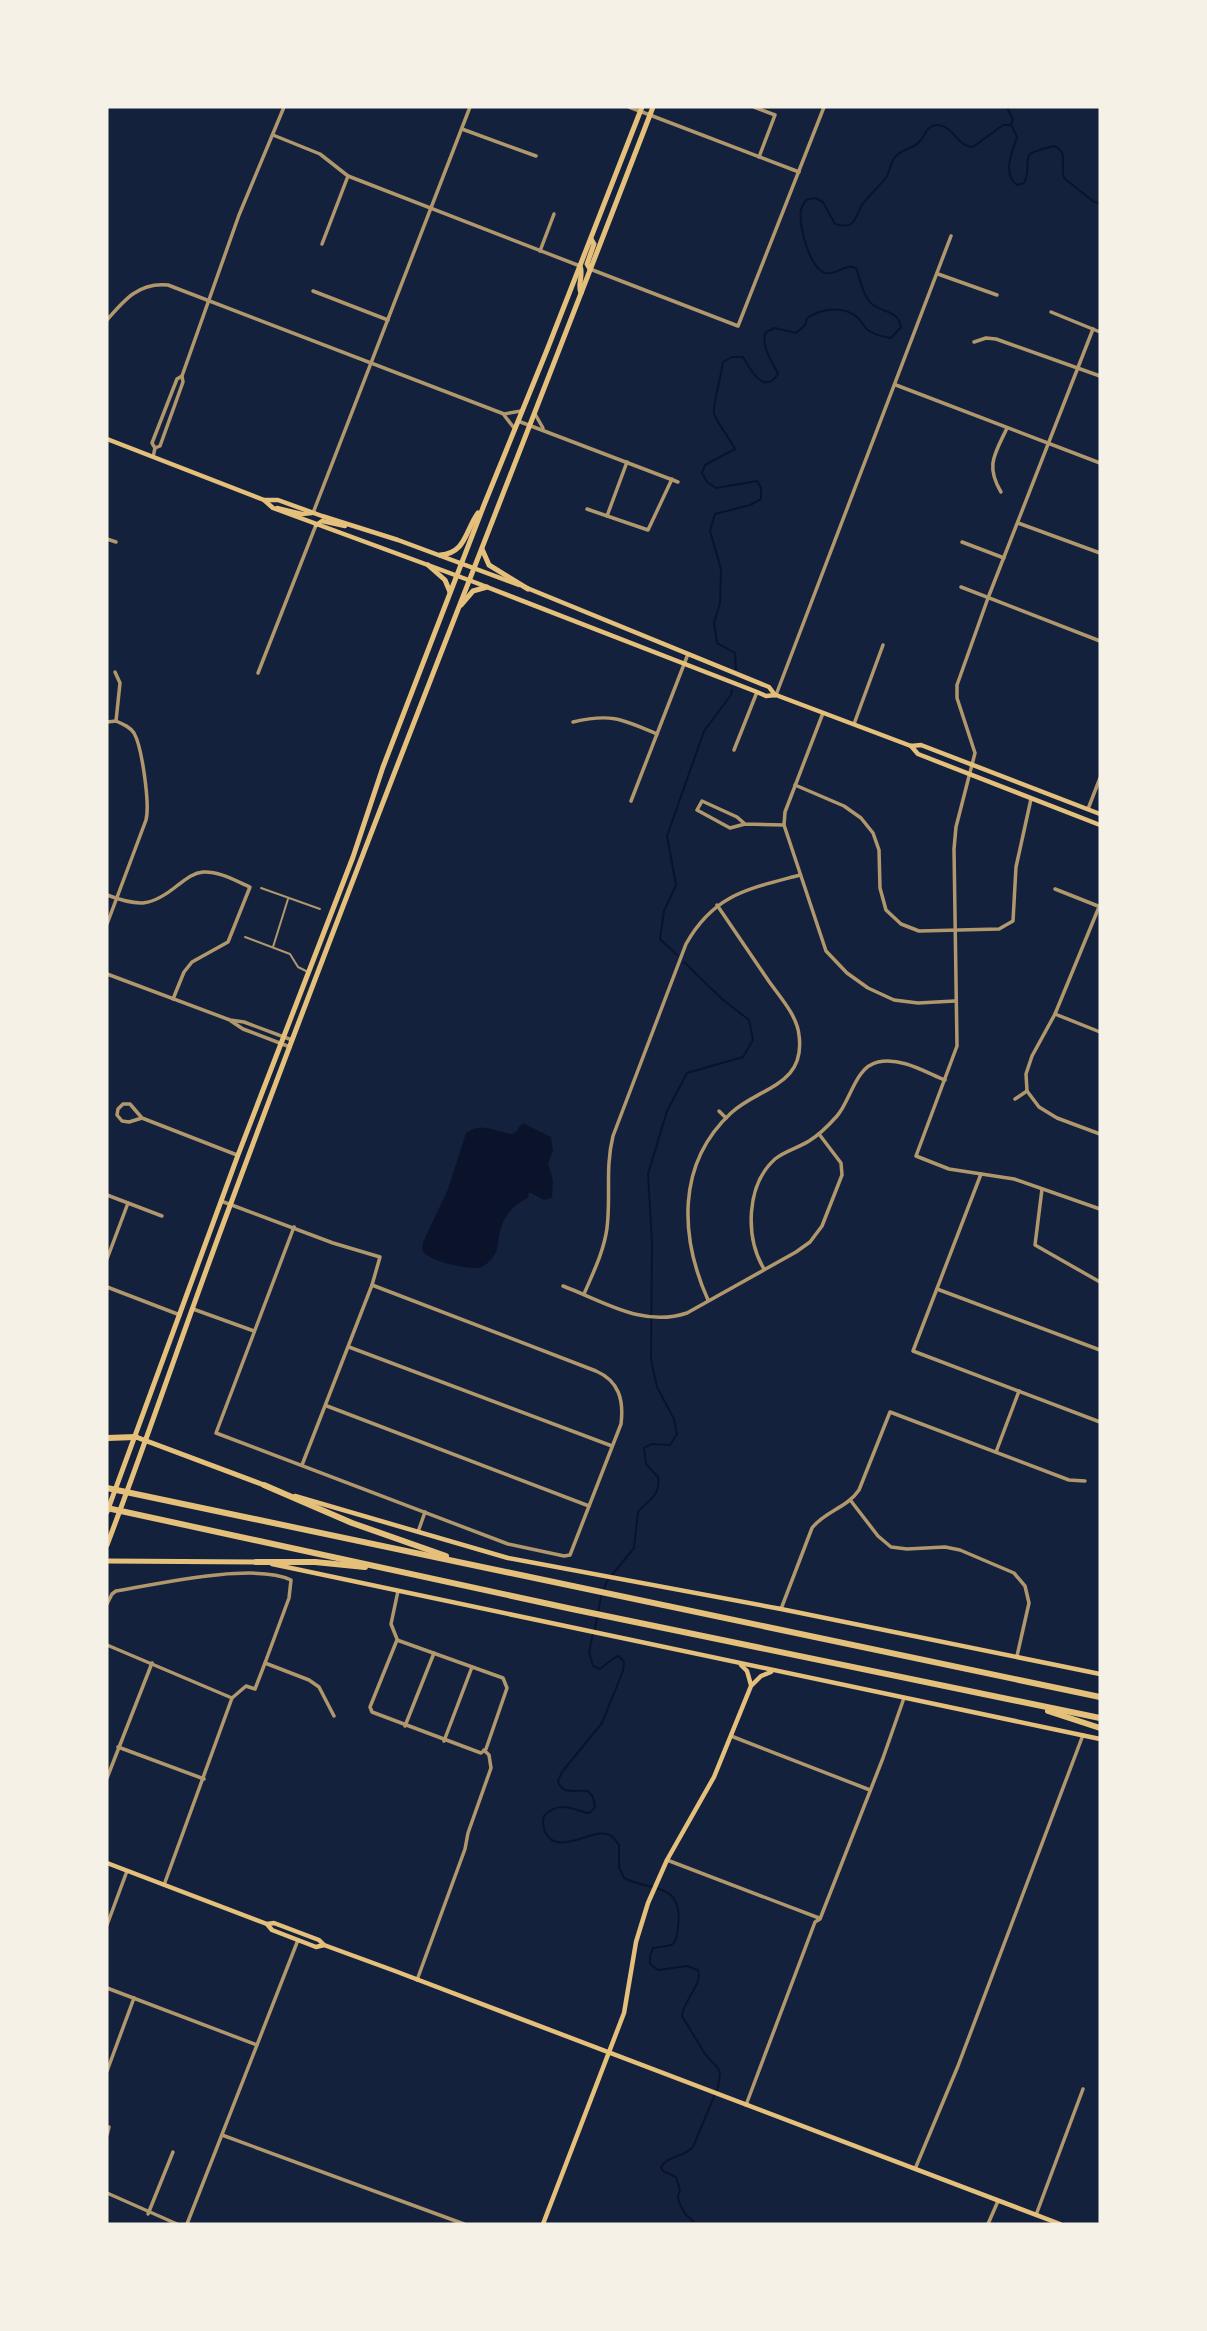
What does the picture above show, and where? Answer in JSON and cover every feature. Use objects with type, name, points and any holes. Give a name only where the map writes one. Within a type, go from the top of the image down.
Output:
[{"type":"highway","points":[[107,1438],[136,1437]]},
{"type":"highway","points":[[264,1485],[352,1523],[468,1563]]},
{"type":"highway","points":[[107,1488],[1100,1697]]},
{"type":"highway","points":[[107,1510],[1100,1718]]},
{"type":"highway","points":[[256,1562],[316,1562],[395,1570]]},
{"type":"highway","points":[[1019,1702],[1100,1728]]},
{"type":"main road","points":[[107,1545],[291,1044],[653,107]]},
{"type":"main road","points":[[107,1510],[238,1155],[353,858],[383,767],[641,109]]},
{"type":"main road","points":[[590,269],[587,264],[594,244],[591,239]]},
{"type":"main road","points":[[580,266],[583,274],[579,288],[581,293]]},
{"type":"main road","points":[[107,439],[264,500],[278,500],[440,555],[769,687],[776,695]]},
{"type":"main road","points":[[264,500],[273,509],[469,580],[742,687],[766,696],[776,695],[911,746],[921,745],[1100,814]]},
{"type":"main road","points":[[440,555],[459,549],[470,524],[484,505]]},
{"type":"main road","points":[[273,509],[313,513]]},
{"type":"main road","points":[[316,525],[322,521],[338,526],[349,525]]},
{"type":"main road","points":[[482,547],[489,565],[528,589]]},
{"type":"main road","points":[[428,565],[443,578],[450,592]]},
{"type":"main road","points":[[457,610],[473,591],[487,587]]},
{"type":"main road","points":[[911,746],[918,754],[1100,825]]},
{"type":"main road","points":[[136,1437],[264,1485],[508,1558],[781,1609],[1100,1674]]},
{"type":"main road","points":[[107,1561],[256,1562],[301,1569],[1100,1739]]},
{"type":"main road","points":[[737,1663],[747,1671],[751,1686]]},
{"type":"main road","points":[[543,2224],[624,2013],[636,1942],[648,1903],[667,1860],[707,1792],[751,1686],[764,1673],[774,1671]]},
{"type":"main road","points":[[107,1863],[267,1924],[274,1923],[310,1936],[324,1945],[1060,2224]]},
{"type":"main road","points":[[267,1924],[272,1930],[316,1947],[324,1945]]},
{"type":"main road","points":[[298,1940],[310,1936]]},
{"type":"street","points":[[155,448],[160,446],[239,215],[284,107]]},
{"type":"street","points":[[313,513],[470,107]]},
{"type":"street","points":[[629,107],[641,109],[650,115],[799,173]]},
{"type":"street","points":[[754,107],[775,115],[759,157]]},
{"type":"street","points":[[590,269],[738,326],[824,107]]},
{"type":"street","points":[[462,129],[536,156]]},
{"type":"street","points":[[272,135],[320,154],[348,176],[580,266]]},
{"type":"street","points":[[321,244],[348,176]]},
{"type":"street","points":[[540,251],[554,214]]},
{"type":"street","points":[[776,695],[951,236]]},
{"type":"street","points":[[938,274],[997,295]]},
{"type":"street","points":[[107,320],[135,291],[146,286],[168,285],[503,414],[511,421],[514,430]]},
{"type":"street","points":[[313,291],[388,320]]},
{"type":"street","points":[[1051,312],[1100,332]]},
{"type":"street","points":[[1093,329],[957,685],[957,698],[975,754],[956,827],[957,1046],[916,1156],[949,1169],[1014,1179],[1100,1209]]},
{"type":"street","points":[[974,342],[986,338],[996,339],[1100,376]]},
{"type":"street","points":[[153,457],[155,448],[152,443],[177,379],[182,376]]},
{"type":"street","points":[[895,385],[1100,463]]},
{"type":"street","points":[[503,414],[523,410]]},
{"type":"street","points":[[534,412],[537,421],[545,430]]},
{"type":"street","points":[[518,421],[678,482]]},
{"type":"street","points":[[1001,492],[994,480],[992,466],[1007,428]]},
{"type":"street","points":[[607,516],[627,462]]},
{"type":"street","points":[[587,509],[648,530],[671,479]]},
{"type":"street","points":[[1018,523],[1100,553]]},
{"type":"street","points":[[258,673],[316,525]]},
{"type":"street","points":[[107,539],[116,542]]},
{"type":"street","points":[[962,542],[1004,558]]},
{"type":"street","points":[[961,587],[1100,641]]},
{"type":"street","points":[[853,724],[883,645]]},
{"type":"street","points":[[631,802],[688,654]]},
{"type":"street","points":[[115,672],[120,683],[116,721]]},
{"type":"street","points":[[734,750],[757,692]]},
{"type":"street","points":[[823,713],[785,812],[784,825],[826,951],[847,973],[868,988],[894,1000],[918,1003],[955,1002]]},
{"type":"street","points":[[573,722],[598,716],[622,719],[657,734]]},
{"type":"street","points":[[107,722],[116,721],[131,729],[138,742],[149,804],[146,820],[107,924]]},
{"type":"street","points":[[1088,809],[1100,778]]},
{"type":"street","points":[[795,785],[844,806],[861,818],[873,833],[879,850],[880,888],[886,910],[901,924],[919,931],[999,929],[1013,921],[1016,867],[1031,799]]},
{"type":"street","points":[[746,824],[702,801],[697,810],[730,828],[746,824],[784,825]]},
{"type":"street","points":[[107,895],[131,903],[152,902],[165,896],[187,878],[202,872],[215,873],[250,887],[228,942],[192,962],[184,972],[173,999]]},
{"type":"street","points":[[584,1294],[602,1250],[607,1226],[608,1160],[613,1136],[686,944],[704,917],[731,895],[800,875]]},
{"type":"street","points":[[1055,889],[1100,907],[1055,1014],[1032,1056],[1026,1074],[1027,1091],[1038,1107],[1057,1118],[1100,1134]]},
{"type":"street","points":[[708,1300],[692,1259],[688,1235],[691,1184],[703,1150],[726,1118],[744,1102],[773,1088],[787,1077],[796,1062],[800,1037],[795,1020],[717,905]]},
{"type":"street","points":[[107,974],[230,1020],[242,1022],[291,1044]]},
{"type":"street","points":[[1055,1014],[1100,1032]]},
{"type":"street","points":[[866,1060],[869,1066]]},
{"type":"street","points":[[764,1269],[757,1257],[752,1228],[752,1206],[760,1178],[769,1166],[780,1155],[819,1134],[842,1110],[860,1076],[869,1066],[895,1061],[945,1080]]},
{"type":"street","points":[[1015,1099],[1027,1091]]},
{"type":"street","points":[[142,1118],[122,1121],[117,1115],[118,1109],[123,1104],[130,1104],[142,1118],[238,1155]]},
{"type":"street","points":[[719,1111],[726,1118]]},
{"type":"street","points":[[563,1286],[646,1318],[659,1319],[687,1313],[810,1242],[825,1219],[842,1169],[837,1157],[819,1134]]},
{"type":"street","points":[[981,1174],[913,1351],[1100,1422]]},
{"type":"street","points":[[1042,1189],[1035,1245],[1100,1283]]},
{"type":"street","points":[[107,1195],[162,1216]]},
{"type":"street","points":[[221,1201],[380,1257],[327,1406],[302,1465]]},
{"type":"street","points":[[107,1259],[128,1203]]},
{"type":"street","points":[[294,1227],[216,1433],[515,1546],[564,1556],[572,1553],[621,1423],[623,1405],[615,1384],[596,1371],[372,1285]]},
{"type":"street","points":[[107,1287],[181,1315]]},
{"type":"street","points":[[937,1289],[1100,1350]]},
{"type":"street","points":[[193,1309],[254,1331]]},
{"type":"street","points":[[349,1347],[613,1447]]},
{"type":"street","points":[[996,1451],[1019,1391]]},
{"type":"street","points":[[327,1406],[589,1506]]},
{"type":"street","points":[[781,1609],[812,1528],[821,1517],[850,1501],[859,1490],[890,1412],[1069,1480],[1085,1481]]},
{"type":"street","points":[[850,1501],[878,1536],[891,1547],[952,1548],[1014,1573],[1025,1586],[1029,1603],[1017,1656]]},
{"type":"street","points":[[418,1532],[425,1512]]},
{"type":"street","points":[[107,1604],[111,1594],[116,1591],[189,1578],[236,1574],[283,1576],[291,1580],[289,1598],[255,1689],[246,1686],[232,1698],[164,1885]]},
{"type":"street","points":[[398,1591],[391,1624],[397,1640],[370,1707],[376,1715],[474,1752],[484,1751]]},
{"type":"street","points":[[397,1640],[503,1678],[507,1688],[484,1751]]},
{"type":"street","points":[[107,1645],[232,1698]]},
{"type":"street","points":[[405,1726],[434,1652]]},
{"type":"street","points":[[107,1778],[152,1662]]},
{"type":"street","points":[[265,1663],[319,1687],[334,1716]]},
{"type":"street","points":[[444,1741],[472,1667]]},
{"type":"street","points":[[746,2105],[904,1698]]},
{"type":"street","points":[[915,2169],[958,2066],[1083,1735]]},
{"type":"street","points":[[731,1736],[870,1790]]},
{"type":"street","points":[[118,1747],[204,1779]]},
{"type":"street","points":[[417,1980],[465,1849],[491,1768],[489,1755],[484,1751]]},
{"type":"street","points":[[667,1860],[820,1919]]},
{"type":"street","points":[[107,1925],[127,1871]]},
{"type":"street","points":[[187,2224],[298,1940]]},
{"type":"street","points":[[107,1988],[257,2045]]},
{"type":"street","points":[[107,2071],[134,1998]]},
{"type":"street","points":[[1036,2215],[1083,2089]]},
{"type":"street","points":[[107,2134],[110,2127]]},
{"type":"street","points":[[222,2135],[464,2224]]},
{"type":"street","points":[[148,2214],[173,2152]]},
{"type":"street","points":[[107,2193],[148,2214],[177,2224]]},
{"type":"street","points":[[988,2224],[998,2201]]},
{"type":"lane","points":[[261,888],[320,909]]},
{"type":"lane","points":[[273,948],[288,899]]},
{"type":"lane","points":[[245,937],[291,955],[298,967],[318,975]]},
{"type":"water","points":[[523,1123],[551,1137],[553,1151],[548,1163],[553,1180],[552,1198],[544,1200],[529,1192],[528,1198],[516,1205],[506,1217],[495,1254],[480,1268],[448,1264],[426,1254],[422,1250],[423,1242],[448,1189],[466,1133],[483,1128],[512,1134]]},
{"type":"waterway","points":[[1007,107],[1013,120],[1011,124]]},
{"type":"waterway","points":[[736,669],[735,653],[717,643],[714,623],[720,603],[721,569],[710,531],[715,514],[750,505],[761,499],[761,488],[757,481],[716,488],[707,482],[702,473],[705,465],[735,449],[714,414],[723,362],[732,357],[743,357],[758,379],[763,382],[773,380],[778,374],[764,342],[766,332],[775,328],[796,333],[805,325],[807,318],[826,310],[847,312],[859,319],[869,331],[891,338],[901,327],[899,322],[893,315],[869,301],[856,268],[848,267],[826,273],[820,270],[810,256],[801,226],[801,210],[806,200],[815,198],[823,202],[835,224],[849,225],[887,176],[894,158],[917,144],[934,125],[943,126],[967,146],[973,147],[1003,125],[1010,125]]},
{"type":"waterway","points":[[1012,126],[1017,137],[1009,169],[1012,180],[1017,185],[1024,183],[1026,179],[1030,154],[1054,146],[1062,152],[1064,178],[1094,202],[1100,203]]},
{"type":"waterway","points":[[677,955],[660,939],[664,911],[676,885],[667,836],[704,731],[732,690]]},
{"type":"waterway","points":[[598,1612],[607,1581],[634,1548],[638,1512],[658,1489],[658,1477],[646,1464],[644,1448],[651,1444],[670,1445],[677,1434],[674,1419],[657,1387],[651,1360],[652,1242],[648,1174],[667,1111],[687,1073],[743,1057],[753,1040],[749,1020],[722,999],[684,962]]},
{"type":"waterway","points":[[595,1629],[597,1617]]},
{"type":"waterway","points":[[593,1634],[589,1652],[593,1666],[600,1669],[619,1656],[624,1662],[623,1671],[602,1723],[562,1772],[558,1781],[563,1789],[588,1791],[593,1797],[595,1807],[587,1813],[565,1807],[554,1809],[544,1816],[543,1826],[550,1839],[558,1842],[600,1834],[611,1836],[619,1845],[619,1867],[624,1878],[663,1890],[676,1902],[679,1912],[676,1940],[671,1945],[653,1948],[650,1964],[658,1970],[687,1966],[698,1970],[698,1981],[682,2016],[720,2074],[718,2087],[693,2147],[661,2167],[663,2171],[676,2177],[680,2190],[679,2202],[685,2214],[693,2221]]}]
